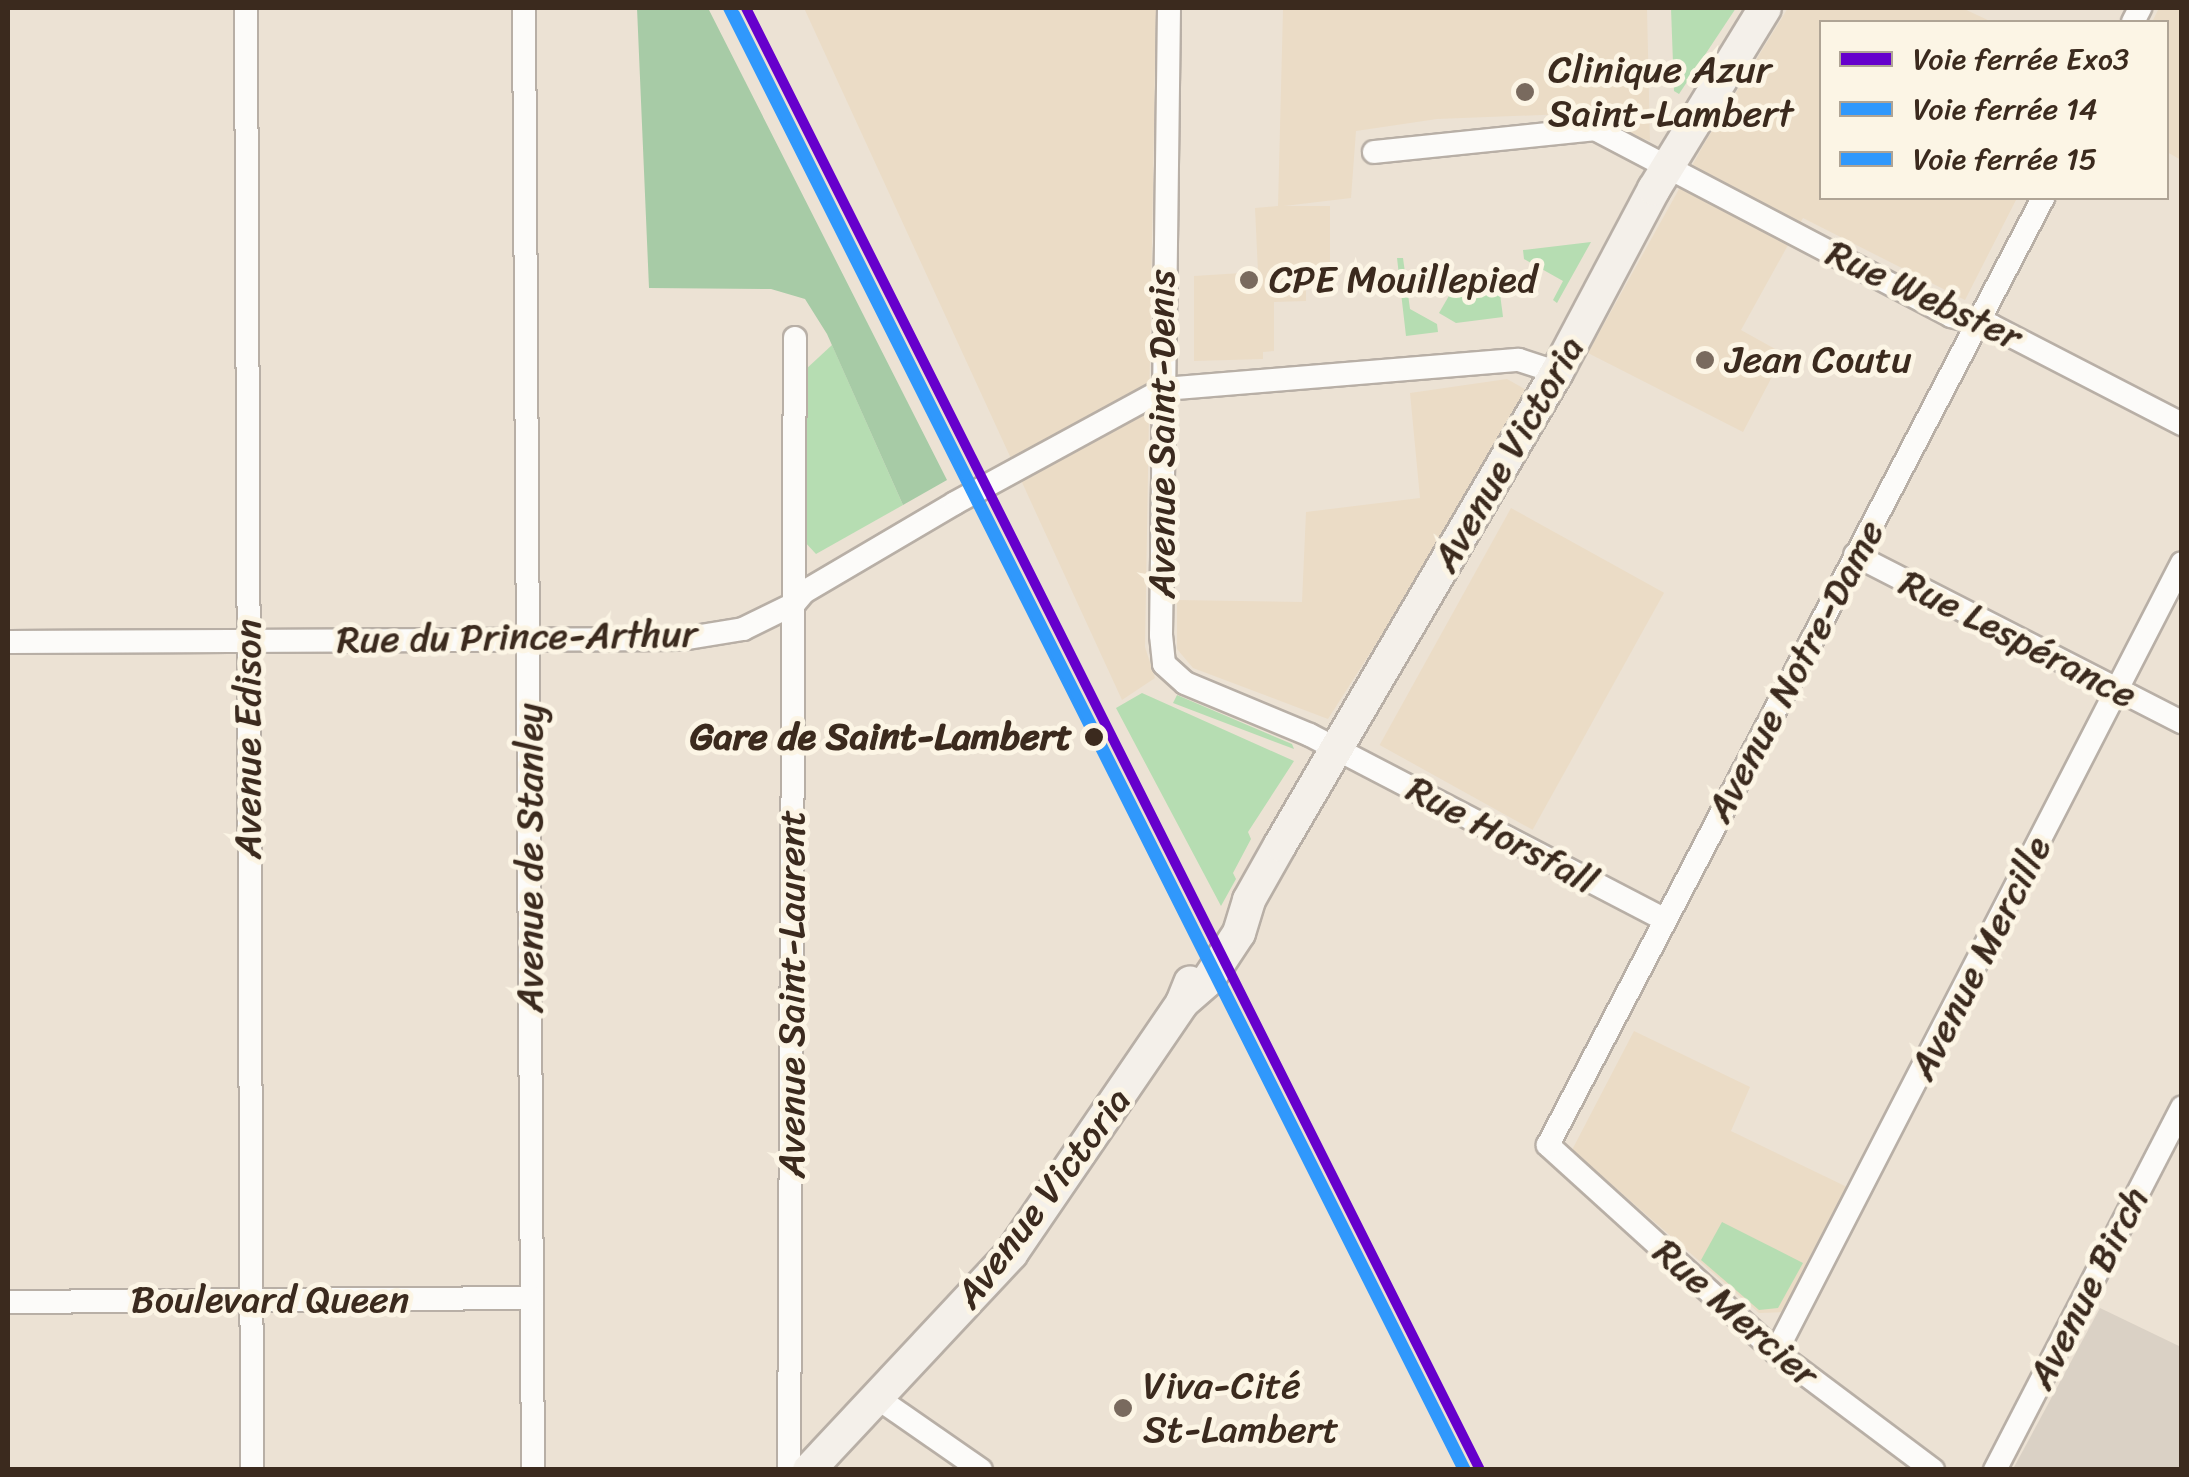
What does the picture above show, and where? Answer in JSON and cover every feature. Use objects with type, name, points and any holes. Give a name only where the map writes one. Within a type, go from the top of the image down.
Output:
[{"type":"street","name":"Avenue Edison","points":[[246,8],[252,1470]]},
{"type":"street","name":"Avenue de Stanley","points":[[524,8],[533,1470]]},
{"type":"street","name":"Avenue Saint-Denis","points":[[1169,8],[1164,664],[1185,682],[1338,750]]},
{"type":"street","name":"Avenue Victoria","points":[[808,1470],[1011,1254],[1182,1003],[1196,969],[1226,922],[1249,900],[1338,750],[1558,372],[1668,165],[1766,8]]},
{"type":"street","name":"Rue Webster","points":[[1374,152],[1594,129],[1951,316],[1979,322],[2182,424]]},
{"type":"street","name":"Avenue Notre-Dame","points":[[1548,1146],[2042,200]]},
{"type":"street","name":"Avenue Saint-Laurent","points":[[789,1470],[795,338]]},
{"type":"street","name":"Rue du Prince-Arthur","points":[[8,642],[682,639],[742,629],[794,604],[804,592],[955,503],[1164,389],[1519,360],[1558,372]]},
{"type":"street","name":"Rue Lespérance","points":[[1854,556],[2182,722]]},
{"type":"street","name":"Avenue Mercille","points":[[1776,1352],[2182,563]]},
{"type":"street","name":"Rue Horsfall","points":[[1338,750],[1665,920]]},
{"type":"street","name":"Avenue Birch","points":[[1994,1470],[2182,1108]]},
{"type":"street","name":"Rue Mercier","points":[[1548,1146],[1776,1352],[1932,1470]]},
{"type":"street","name":"Boulevard Queen","points":[[8,1302],[532,1298]]},
{"type":"street","points":[[878,1399],[981,1470]]},
{"type":"shaded area","points":[[804,8],[1156,8],[1145,647],[1155,678],[1122,700]]},
{"type":"shaded area","points":[[1647,8],[1650,141],[1566,114],[1437,119],[1356,131],[1351,198],[1284,206],[1330,206],[1330,265],[1306,267],[1306,301],[1274,302],[1274,351],[1263,352],[1263,359],[1194,361],[1194,276],[1258,272],[1255,208],[1278,206],[1283,10]]},
{"type":"shaded area","points":[[1788,8],[1962,8],[1988,20],[1819,20],[1819,200],[2016,200],[1965,300],[1803,218],[1741,330],[1784,354],[1743,432],[1588,353],[1704,144]]},
{"type":"shaded area","points":[[2159,8],[2181,8],[2181,160],[2169,153],[2169,20],[2153,20]]},
{"type":"shaded area","points":[[1507,379],[1535,395],[1328,719],[1193,668],[1177,649],[1177,600],[1302,602],[1306,512],[1420,498],[1410,393]]},
{"type":"shaded area","points":[[1511,508],[1664,593],[1533,830],[1380,745]]},
{"type":"shaded area","points":[[1634,1031],[1750,1087],[1731,1131],[1847,1187],[1784,1312],[1759,1313],[1572,1150]]},
{"type":"shaded area","points":[[2100,1308],[2181,1347],[2181,1469],[2013,1469]]},
{"type":"green space","points":[[637,8],[708,8],[947,480],[903,505],[827,334],[805,299],[771,289],[649,288]]},
{"type":"green space","points":[[1671,8],[1736,8],[1679,94],[1674,91]]},
{"type":"green space","points":[[1591,242],[1557,303],[1553,300],[1563,281],[1524,259],[1523,250]]},
{"type":"green space","points":[[1397,258],[1403,258],[1410,309],[1437,324],[1438,332],[1406,336]]},
{"type":"green space","points":[[1444,265],[1445,273],[1434,291],[1419,293],[1416,269]]},
{"type":"green space","points":[[1498,278],[1503,317],[1456,323],[1439,313],[1457,282]]},
{"type":"green space","points":[[832,345],[903,505],[816,554],[803,540],[805,370]]},
{"type":"green space","points":[[1142,693],[1294,761],[1248,832],[1251,839],[1221,906],[1116,708]]},
{"type":"green space","points":[[1177,695],[1292,744],[1294,749],[1173,703]]},
{"type":"green space","points":[[1722,1222],[1803,1263],[1778,1308],[1759,1310],[1701,1260]]},
{"type":"rail line","name":"14","points":[[728,8],[1463,1470]]},
{"type":"rail line","name":"Exo3","points":[[746,8],[1480,1470]]},
{"type":"rail line","name":"15","points":[[735,14],[1466,1470]]},
{"type":"place","name":"Clinique Azur Saint-Lambert","points":[[1525,92]]},
{"type":"place","name":"CPE Mouillepied","points":[[1249,280]]},
{"type":"place","name":"Jean Coutu","points":[[1705,360]]},
{"type":"place","name":"Gare de Saint-Lambert","points":[[1094,737]]},
{"type":"place","name":"Viva-Cité St-Lambert","points":[[1123,1408]]}]
